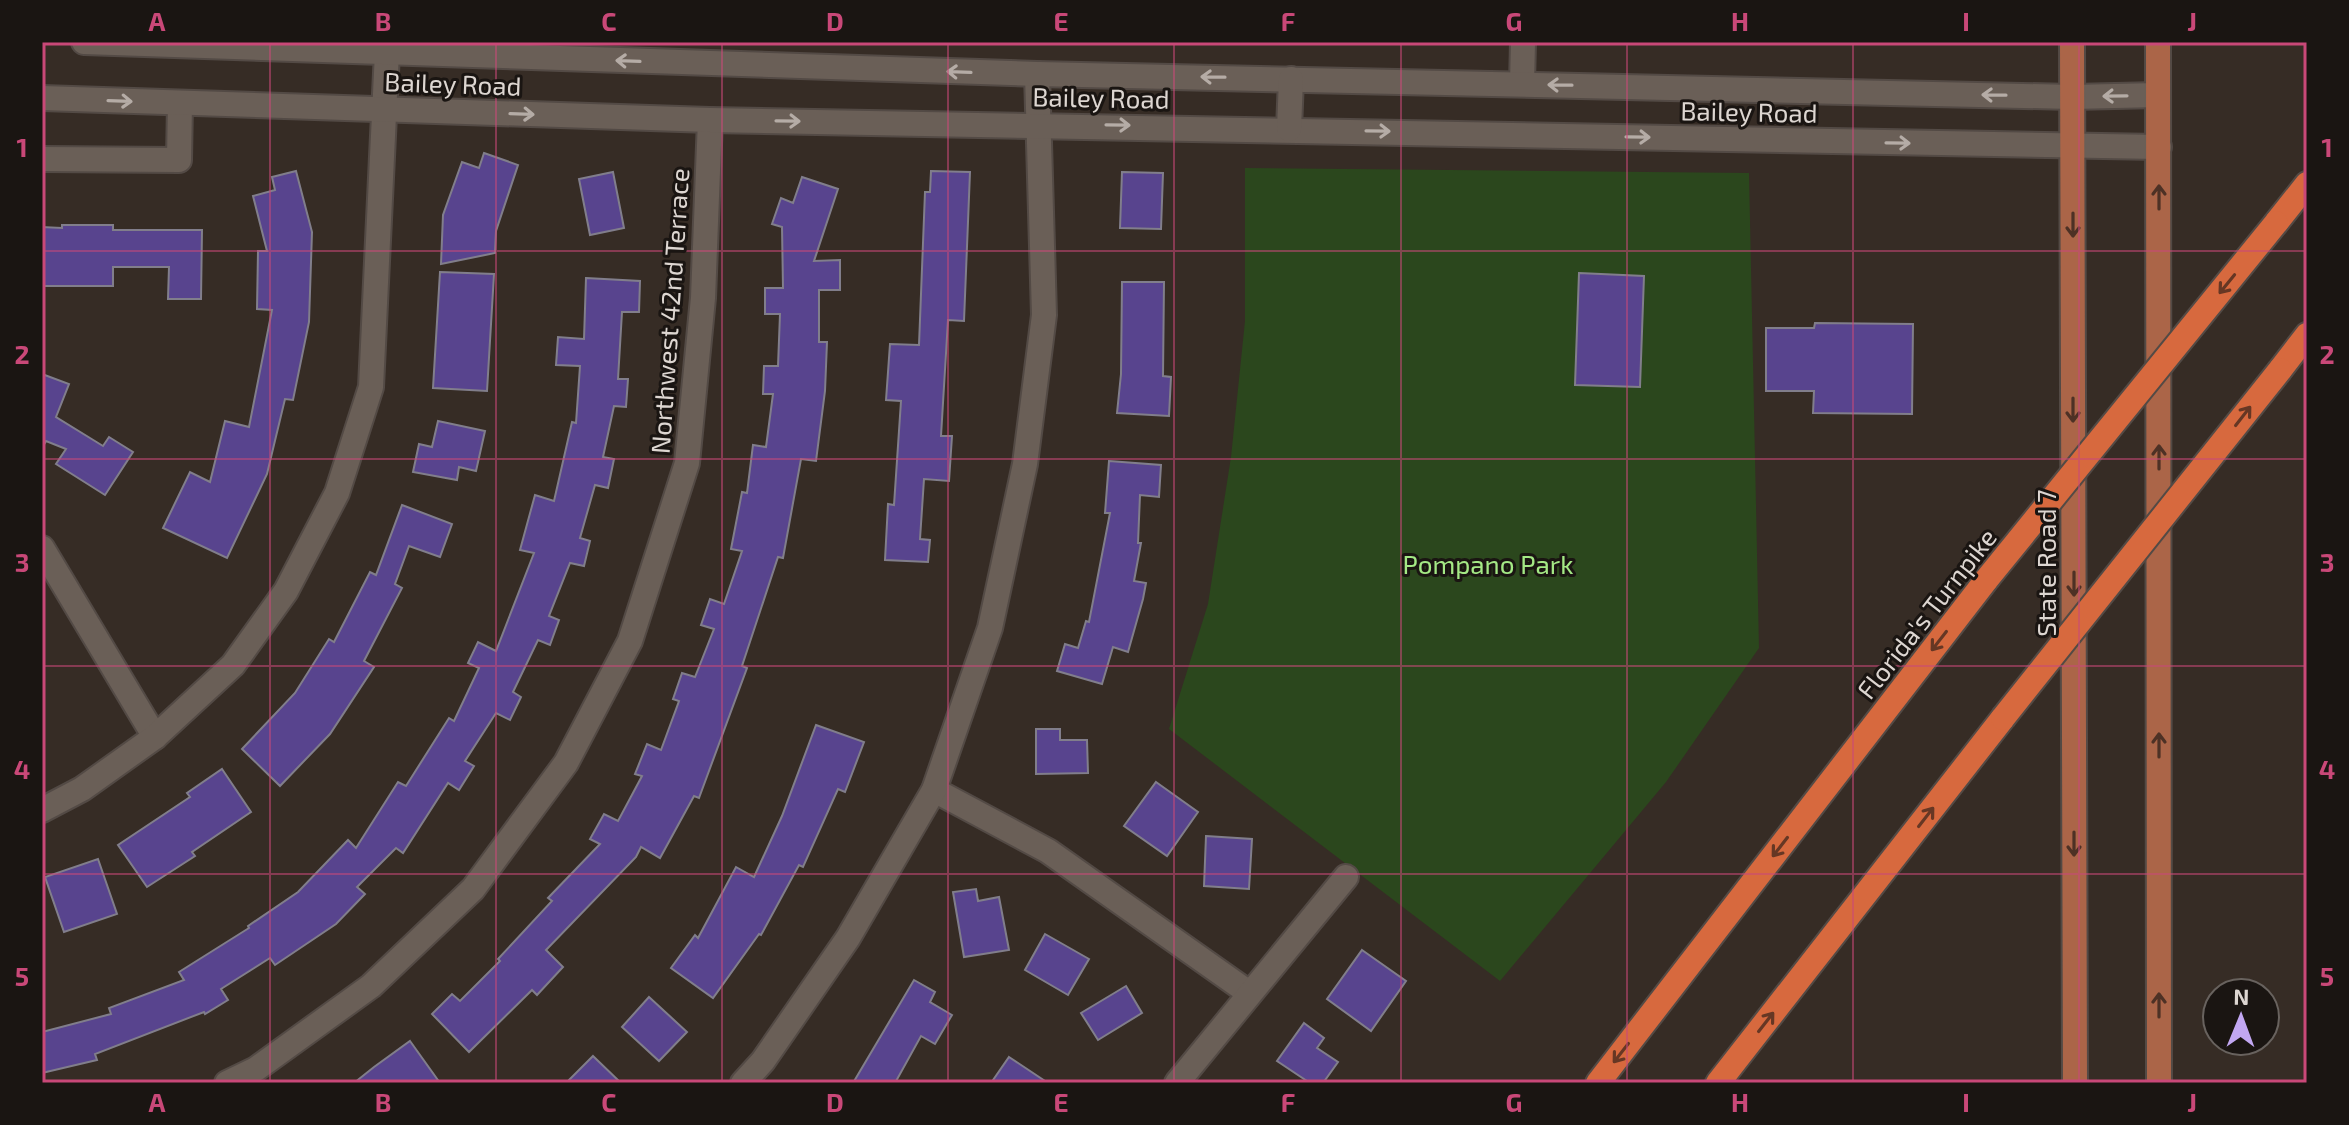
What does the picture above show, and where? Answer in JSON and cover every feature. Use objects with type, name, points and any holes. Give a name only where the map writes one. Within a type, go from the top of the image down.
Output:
[{"type":"highway","name":"Florida's Turnpike","points":[[1598,1083],[1987,579],[2307,184]]},
{"type":"highway","points":[[1718,1083],[2307,335]]},
{"type":"main road","name":"State Road 7","points":[[2072,42],[2075,1083]]},
{"type":"main road","points":[[2158,42],[2159,1083]]},
{"type":"street","name":"Bailey Road","points":[[84,42],[1037,74],[2072,97],[2158,95]]},
{"type":"street","points":[[1522,84],[1523,42]]},
{"type":"street","points":[[42,810],[82,789],[155,737],[233,665],[286,591],[337,493],[371,387],[387,52]]},
{"type":"street","points":[[743,1083],[763,1061],[848,938],[934,790],[990,628],[1025,464],[1044,315],[1037,74]]},
{"type":"street","points":[[1289,129],[1291,79]]},
{"type":"street","name":"Bailey Road","points":[[42,98],[710,120],[2159,147]]},
{"type":"street","points":[[42,159],[179,160],[180,103]]},
{"type":"street","name":"Northwest 42nd Terrace","points":[[227,1083],[256,1069],[371,986],[473,889],[566,763],[630,641],[687,463],[703,298],[710,120]]},
{"type":"street","points":[[42,548],[155,737]]},
{"type":"street","points":[[934,790],[1048,851],[1249,993]]},
{"type":"street","points":[[1177,1083],[1346,877]]},
{"type":"green space","name":"Pompano Park","points":[[1245,168],[1749,173],[1759,648],[1666,782],[1500,981],[1169,729],[1208,604],[1231,457],[1245,321]]},
{"type":"building","points":[[484,153],[518,165],[496,231],[495,253],[441,264],[443,215],[462,162],[479,168]]},
{"type":"building","points":[[296,171],[312,232],[309,322],[293,400],[285,399],[267,474],[227,558],[163,528],[190,472],[210,482],[225,421],[249,427],[272,310],[257,309],[258,251],[267,251],[253,196],[275,190],[272,177]]},
{"type":"building","points":[[931,171],[970,172],[964,321],[948,320],[941,436],[952,436],[949,481],[924,479],[920,539],[930,540],[928,562],[885,560],[888,504],[894,505],[901,401],[886,400],[890,344],[919,345],[925,192],[930,192]]},
{"type":"building","points":[[613,172],[624,228],[590,235],[579,179]]},
{"type":"building","points":[[1122,172],[1163,173],[1161,229],[1120,228]]},
{"type":"building","points":[[802,177],[838,189],[814,261],[840,260],[840,290],[819,290],[819,342],[827,342],[825,391],[816,461],[801,459],[783,558],[778,557],[742,666],[747,668],[699,798],[694,796],[660,858],[641,847],[636,857],[546,950],[563,967],[537,995],[532,990],[469,1052],[432,1014],[452,994],[460,1001],[552,901],[548,898],[600,844],[590,839],[604,814],[618,821],[642,776],[635,774],[647,744],[661,750],[679,701],[673,699],[682,673],[695,677],[714,629],[701,625],[710,599],[724,604],[742,551],[731,549],[742,492],[747,493],[753,445],[766,447],[773,394],[763,394],[764,366],[778,366],[780,314],[765,314],[765,288],[783,288],[782,227],[772,224],[781,198],[793,203]]},
{"type":"building","points":[[62,225],[113,225],[113,230],[202,230],[201,299],[168,299],[169,267],[113,267],[113,286],[42,286],[42,227],[62,228]]},
{"type":"building","points":[[440,272],[494,274],[487,391],[433,388]]},
{"type":"building","points":[[1579,273],[1644,276],[1640,387],[1575,385]]},
{"type":"building","points":[[586,278],[640,281],[639,312],[622,312],[618,379],[628,379],[626,407],[614,406],[603,457],[614,459],[608,488],[595,485],[580,538],[590,541],[584,566],[570,563],[549,616],[559,620],[550,645],[538,640],[513,692],[521,697],[510,720],[496,713],[465,761],[474,766],[459,790],[448,783],[403,853],[396,848],[357,887],[365,894],[336,924],[275,965],[270,958],[221,989],[228,1000],[205,1014],[95,1054],[97,1060],[42,1073],[42,1032],[111,1014],[109,1008],[184,980],[179,972],[249,928],[298,892],[348,840],[356,848],[398,782],[406,786],[449,718],[454,721],[479,668],[468,663],[478,642],[496,651],[534,553],[520,550],[535,495],[554,501],[572,422],[576,423],[580,366],[556,365],[558,337],[584,339]]},
{"type":"building","points":[[1122,282],[1164,282],[1163,376],[1171,377],[1169,416],[1117,413],[1121,374]]},
{"type":"building","points":[[1815,323],[1913,324],[1912,414],[1813,413],[1814,391],[1766,391],[1766,328],[1814,328]]},
{"type":"building","points":[[42,374],[69,384],[56,417],[103,446],[109,437],[133,452],[105,495],[56,464],[66,449],[46,441],[42,448]]},
{"type":"building","points":[[438,421],[485,431],[476,471],[459,467],[457,480],[413,472],[419,444],[432,447]]},
{"type":"building","points":[[1109,461],[1161,465],[1159,497],[1140,495],[1138,543],[1141,543],[1134,581],[1146,583],[1143,599],[1128,652],[1113,647],[1102,684],[1057,671],[1065,644],[1078,648],[1086,621],[1089,622],[1110,513],[1105,513]]},
{"type":"building","points":[[402,505],[452,524],[440,557],[409,546],[395,584],[402,588],[364,661],[374,667],[330,734],[280,786],[242,749],[295,693],[329,639],[334,642],[370,572],[376,575]]},
{"type":"building","points":[[816,725],[864,742],[845,792],[838,789],[803,867],[799,865],[761,935],[713,998],[671,968],[695,935],[698,938],[736,867],[754,877],[782,816]]},
{"type":"building","points":[[1036,729],[1060,729],[1060,740],[1087,740],[1088,773],[1036,774]]},
{"type":"building","points":[[222,769],[251,812],[192,852],[195,856],[147,887],[118,845],[190,797],[187,793]]},
{"type":"building","points":[[1156,782],[1198,812],[1167,856],[1124,826]]},
{"type":"building","points":[[1206,836],[1252,839],[1249,889],[1204,886]]},
{"type":"building","points":[[98,859],[117,914],[64,932],[45,877]]},
{"type":"building","points":[[976,889],[978,901],[999,897],[1009,950],[964,957],[953,892]]},
{"type":"building","points":[[1045,934],[1089,959],[1068,995],[1025,970]]},
{"type":"building","points":[[1362,950],[1406,981],[1371,1031],[1327,999]]},
{"type":"building","points":[[914,980],[935,992],[930,1002],[952,1015],[935,1044],[921,1036],[895,1083],[853,1083]]},
{"type":"building","points":[[1126,986],[1142,1013],[1098,1040],[1081,1013]]},
{"type":"building","points":[[649,997],[687,1032],[659,1061],[622,1027]]},
{"type":"building","points":[[1304,1023],[1324,1038],[1317,1048],[1338,1062],[1323,1083],[1310,1083],[1277,1061]]},
{"type":"building","points":[[410,1041],[440,1083],[354,1083],[374,1067]]},
{"type":"building","points":[[593,1056],[621,1083],[566,1083]]},
{"type":"building","points":[[1009,1057],[1048,1083],[991,1083]]}]
